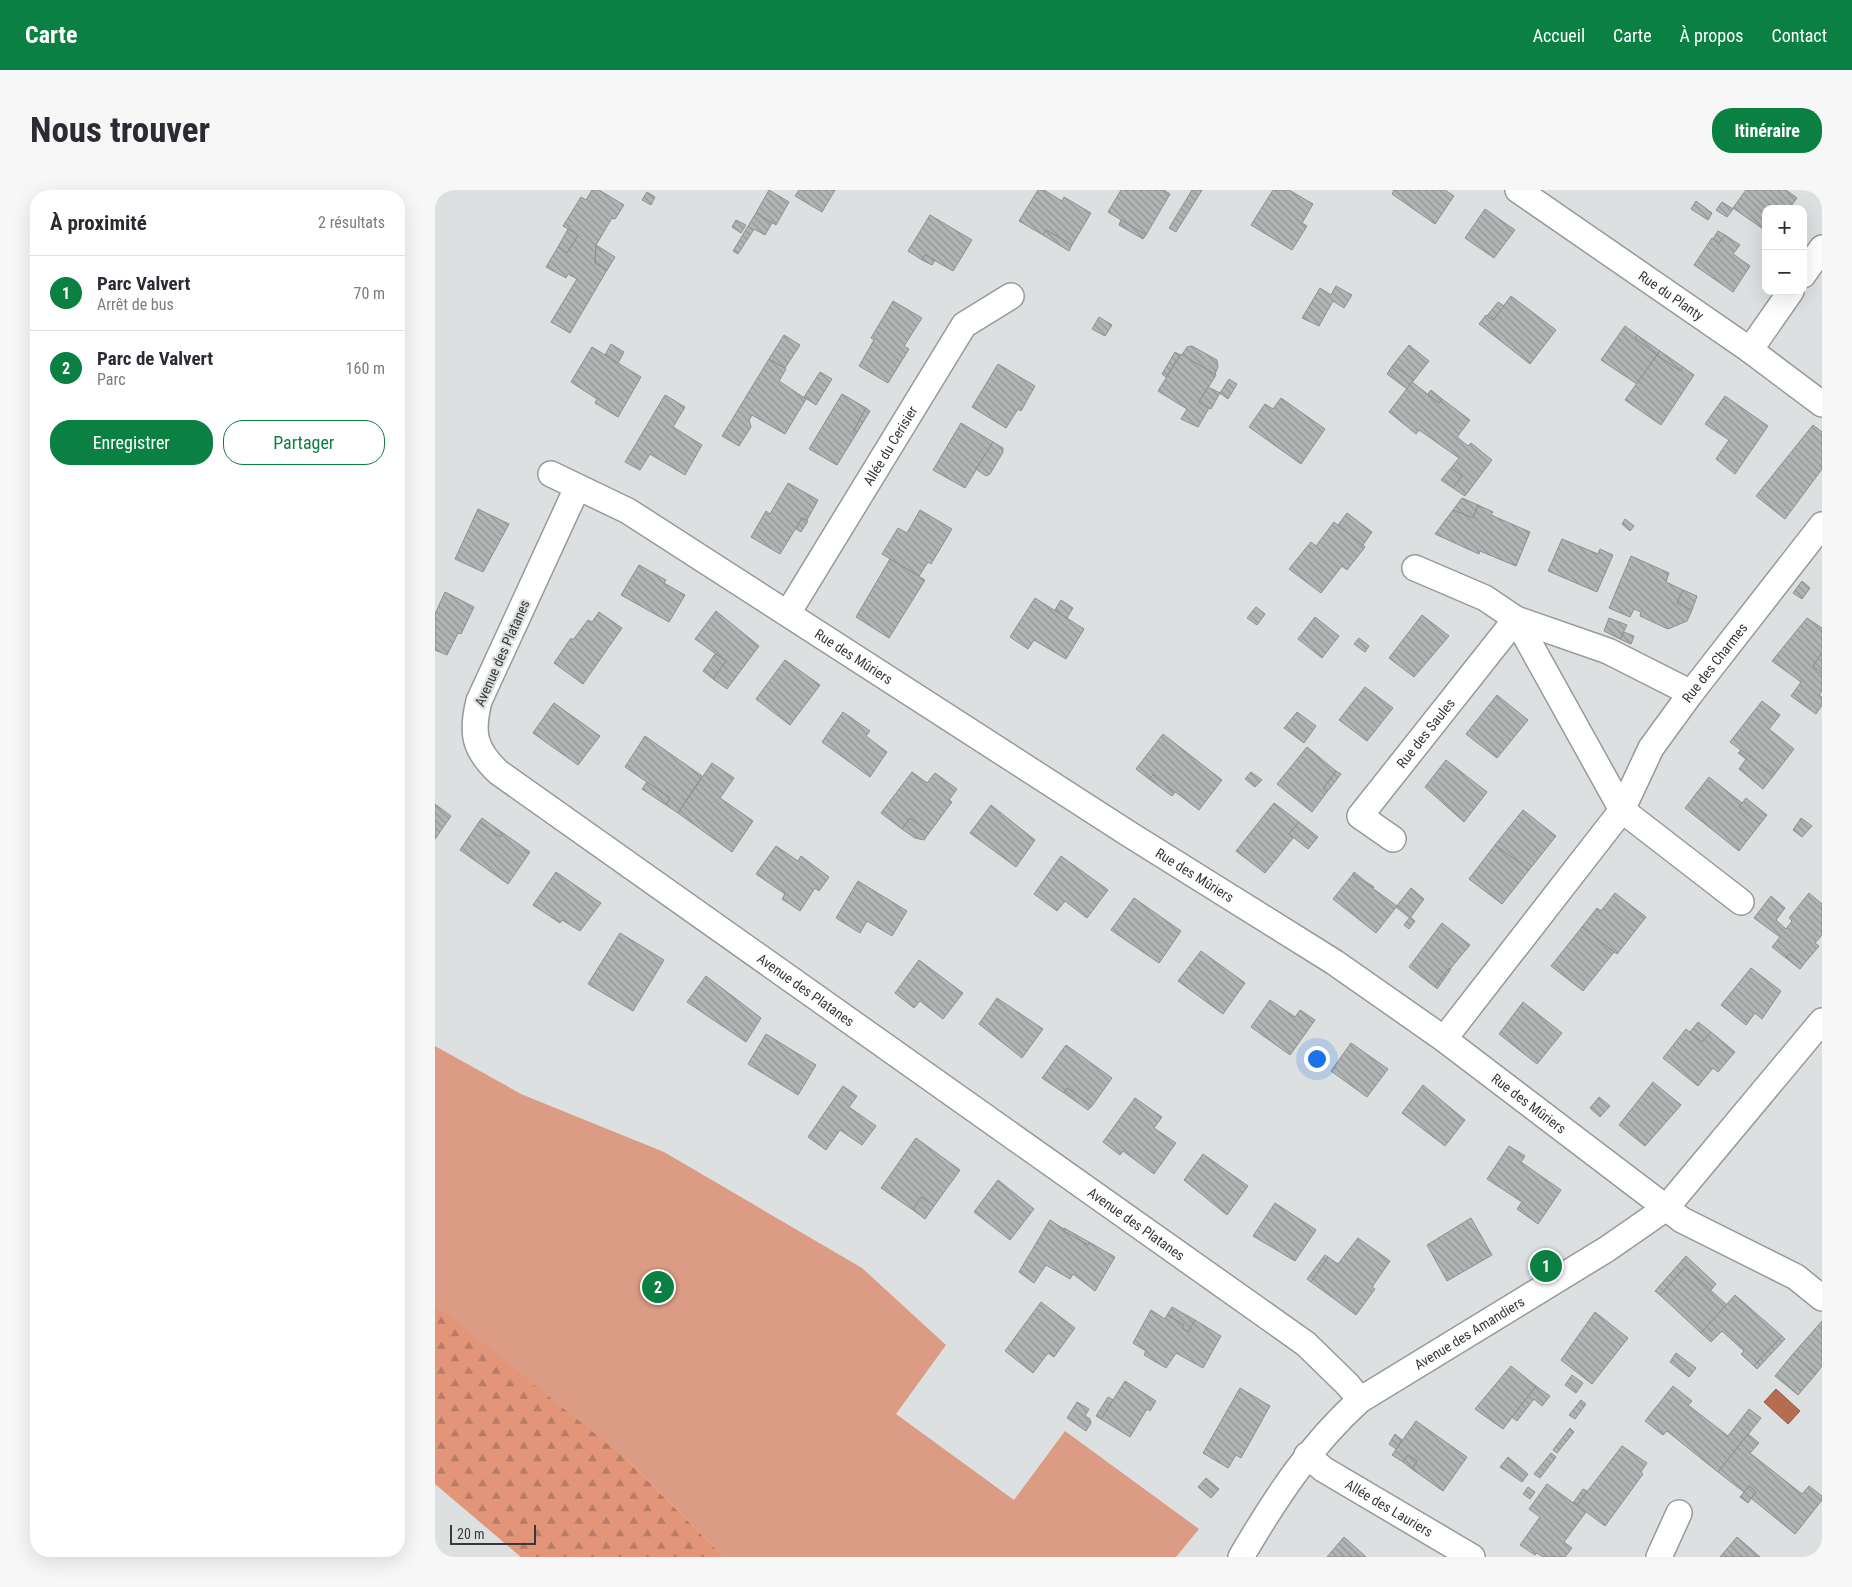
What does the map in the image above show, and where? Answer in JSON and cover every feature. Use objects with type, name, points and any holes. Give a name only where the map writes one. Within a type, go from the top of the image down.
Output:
[{"type":"street","name":"Rue du Planty","points":[[1518,190],[1750,350],[1822,404]]},
{"type":"street","points":[[1807,269],[1822,248]]},
{"type":"street","points":[[1750,350],[1788,295]]},
{"type":"street","name":"Allée du Cerisier","points":[[788,613],[964,325],[1011,296]]},
{"type":"street","name":"Rue des Mûriers","points":[[551,474],[628,511],[1129,834],[1334,962],[1444,1039],[1682,1220],[1796,1277],[1822,1298]]},
{"type":"street","name":"Avenue des Platanes","points":[[577,488],[479,701],[474,723],[477,742],[484,759],[498,772],[1305,1344],[1348,1385],[1360,1400]]},
{"type":"street","name":"Rue des Charmes","points":[[1444,1039],[1622,810],[1651,748],[1691,693],[1822,525]]},
{"type":"street","points":[[1415,568],[1485,598],[1516,619],[1608,651],[1691,693]]},
{"type":"street","points":[[1516,619],[1622,810],[1741,902]]},
{"type":"street","name":"Rue des Saules","points":[[1393,838],[1360,816],[1516,619]]},
{"type":"street","name":"Avenue des Amandiers","points":[[1241,1557],[1272,1505],[1307,1455],[1333,1424],[1360,1400],[1607,1249],[1666,1208],[1822,1021]]},
{"type":"street","name":"Allée des Lauriers","points":[[1307,1455],[1323,1469],[1472,1557]]},
{"type":"street","points":[[1659,1557],[1679,1514]]},
{"type":"green space","points":[[435,1299],[625,1458],[724,1557],[521,1557],[435,1484]]},
{"type":"shaded area","points":[[435,1046],[521,1094],[664,1152],[862,1268],[946,1345],[896,1414],[1014,1500],[1065,1431],[1199,1529],[1176,1557],[724,1557],[625,1458],[435,1305]]},
{"type":"shaded area","points":[[1776,1389],[1800,1411],[1788,1424],[1764,1402]]},
{"type":"building","points":[[592,190],[599,190],[624,205],[615,219],[612,218],[596,245],[595,263],[607,270],[570,333],[551,322],[577,279],[568,274],[566,278],[546,267],[558,247],[567,253],[578,235],[563,226],[581,197],[586,200]]},
{"type":"building","points":[[769,190],[789,202],[776,225],[756,213]]},
{"type":"building","points":[[799,190],[835,190],[822,212],[795,196]]},
{"type":"building","points":[[1038,190],[1044,190],[1062,201],[1064,197],[1091,213],[1072,245],[1046,230],[1043,235],[1019,221]]},
{"type":"building","points":[[1121,190],[1164,190],[1170,194],[1146,235],[1108,212]]},
{"type":"building","points":[[1192,190],[1202,190],[1176,232],[1169,228]]},
{"type":"building","points":[[1273,190],[1289,190],[1313,204],[1302,223],[1307,226],[1292,250],[1251,225]]},
{"type":"building","points":[[1394,190],[1445,190],[1454,196],[1435,224],[1392,194]]},
{"type":"building","points":[[1746,190],[1786,190],[1797,198],[1792,205],[1762,205],[1762,228],[1733,208]]},
{"type":"building","points":[[647,192],[655,197],[651,205],[642,200]]},
{"type":"building","points":[[1696,201],[1712,213],[1708,220],[1691,209]]},
{"type":"building","points":[[1722,202],[1733,209],[1727,217],[1716,210]]},
{"type":"building","points":[[1485,209],[1515,230],[1494,258],[1465,238]]},
{"type":"building","points":[[756,213],[772,223],[765,235],[754,229],[738,254],[733,251]]},
{"type":"building","points":[[930,215],[972,240],[953,271],[925,255],[922,260],[908,251]]},
{"type":"building","points":[[736,220],[746,225],[741,233],[732,227]]},
{"type":"building","points":[[1121,220],[1146,235],[1143,239],[1119,225]]},
{"type":"building","points":[[568,229],[578,235],[567,253],[558,247]]},
{"type":"building","points":[[1046,230],[1072,245],[1069,251],[1043,235]]},
{"type":"building","points":[[1718,231],[1725,235],[1719,243],[1713,239]]},
{"type":"building","points":[[1725,235],[1740,245],[1733,254],[1750,266],[1733,292],[1694,265],[1712,238],[1719,243]]},
{"type":"building","points":[[596,245],[615,257],[607,270],[595,263]]},
{"type":"building","points":[[925,255],[935,260],[932,265],[922,260]]},
{"type":"building","points":[[1336,286],[1352,295],[1344,308],[1333,301],[1319,326],[1302,318],[1320,288],[1331,295]]},
{"type":"building","points":[[1511,296],[1556,330],[1530,364],[1479,324],[1486,315],[1493,320]]},
{"type":"building","points":[[893,301],[922,318],[904,346],[909,349],[888,383],[859,366],[874,340],[871,338]]},
{"type":"building","points":[[1498,302],[1504,306],[1493,320],[1487,316]]},
{"type":"building","points":[[1099,317],[1112,325],[1105,336],[1092,329]]},
{"type":"building","points":[[1625,326],[1637,335],[1635,338],[1657,355],[1637,384],[1601,360]]},
{"type":"building","points":[[784,335],[800,345],[785,368],[769,359]]},
{"type":"building","points":[[1637,335],[1660,351],[1657,355],[1635,338]]},
{"type":"building","points":[[611,344],[624,352],[618,363],[605,355]]},
{"type":"building","points":[[1409,345],[1429,361],[1414,380],[1393,365]]},
{"type":"building","points":[[1192,346],[1217,360],[1218,367],[1215,374],[1182,355],[1187,347]]},
{"type":"building","points":[[592,347],[641,377],[618,417],[595,403],[597,399],[571,382]]},
{"type":"building","points":[[1660,351],[1683,367],[1680,371],[1657,355]]},
{"type":"building","points":[[1175,352],[1180,355],[1166,377],[1162,374]]},
{"type":"building","points":[[1181,354],[1216,375],[1199,402],[1209,408],[1198,427],[1181,419],[1187,409],[1158,391]]},
{"type":"building","points":[[1657,355],[1680,371],[1683,367],[1694,375],[1661,425],[1625,400]]},
{"type":"building","points":[[769,359],[786,369],[779,381],[806,399],[785,434],[752,415],[749,420],[751,427],[739,446],[722,436]]},
{"type":"building","points":[[998,364],[1035,386],[1021,411],[1018,409],[1006,428],[972,407]]},
{"type":"building","points":[[1393,365],[1414,380],[1407,389],[1387,374]]},
{"type":"building","points":[[820,372],[832,379],[816,405],[804,397]]},
{"type":"building","points":[[1229,379],[1237,384],[1228,399],[1220,393]]},
{"type":"building","points":[[1412,382],[1439,403],[1442,399],[1470,420],[1457,437],[1468,446],[1471,443],[1492,460],[1465,496],[1453,488],[1462,476],[1451,468],[1459,458],[1419,430],[1416,434],[1389,412]]},
{"type":"building","points":[[1208,387],[1220,393],[1211,409],[1199,402]]},
{"type":"building","points":[[1431,390],[1442,399],[1439,403],[1428,394]]},
{"type":"building","points":[[842,394],[866,408],[853,432],[856,434],[837,465],[809,449]]},
{"type":"building","points":[[665,395],[685,407],[673,427],[702,445],[685,475],[650,454],[640,470],[625,462]]},
{"type":"building","points":[[1725,396],[1768,426],[1735,474],[1716,459],[1729,440],[1705,424]]},
{"type":"building","points":[[1281,398],[1325,429],[1301,464],[1249,427],[1265,404],[1273,409]]},
{"type":"building","points":[[866,408],[870,411],[856,434],[853,432]]},
{"type":"building","points":[[961,423],[993,442],[965,488],[933,470]]},
{"type":"building","points":[[1813,425],[1822,432],[1822,469],[1785,519],[1756,496]]},
{"type":"building","points":[[993,442],[1003,448],[1003,452],[990,474],[986,476],[976,469]]},
{"type":"building","points":[[1451,468],[1462,476],[1453,488],[1441,480]]},
{"type":"building","points":[[788,483],[818,500],[807,520],[802,518],[780,554],[751,537],[766,511],[770,514]]},
{"type":"building","points":[[1462,498],[1478,505],[1473,518],[1453,510]]},
{"type":"building","points":[[1478,505],[1493,512],[1491,515],[1530,532],[1516,566],[1480,551],[1479,554],[1435,534],[1453,510],[1473,518]]},
{"type":"building","points":[[478,509],[509,524],[483,572],[455,559]]},
{"type":"building","points":[[920,510],[952,529],[931,564],[928,562],[919,576],[882,554],[898,528],[907,533]]},
{"type":"building","points":[[1347,513],[1372,532],[1363,545],[1338,525]]},
{"type":"building","points":[[802,518],[808,521],[801,532],[796,529]]},
{"type":"building","points":[[1625,519],[1634,526],[1630,531],[1622,524]]},
{"type":"building","points":[[1334,522],[1365,547],[1347,570],[1342,566],[1321,593],[1289,569],[1311,542],[1316,546]]},
{"type":"building","points":[[1562,539],[1598,554],[1600,549],[1613,555],[1597,592],[1548,571]]},
{"type":"building","points":[[1631,556],[1669,573],[1666,582],[1683,590],[1677,603],[1692,610],[1687,621],[1668,629],[1640,616],[1641,612],[1634,609],[1630,617],[1609,608]]},
{"type":"building","points":[[890,559],[925,580],[889,638],[856,617]]},
{"type":"building","points":[[639,565],[666,580],[664,583],[685,595],[669,622],[621,595]]},
{"type":"building","points":[[1802,581],[1810,588],[1802,599],[1793,593]]},
{"type":"building","points":[[1683,590],[1697,596],[1692,610],[1677,603]]},
{"type":"building","points":[[445,592],[474,607],[461,634],[458,633],[447,655],[435,650],[435,614]]},
{"type":"building","points":[[1035,598],[1084,629],[1066,659],[1034,640],[1028,649],[1010,637]]},
{"type":"building","points":[[1061,600],[1073,608],[1067,618],[1055,610]]},
{"type":"building","points":[[1256,607],[1265,614],[1257,625],[1247,618]]},
{"type":"building","points":[[716,611],[759,646],[727,689],[713,679],[726,661],[695,639]]},
{"type":"building","points":[[599,612],[622,628],[583,684],[554,663],[571,638],[573,640],[588,620],[592,622]]},
{"type":"building","points":[[1422,615],[1449,636],[1414,677],[1389,658]]},
{"type":"building","points":[[1315,617],[1339,636],[1322,658],[1298,639]]},
{"type":"building","points":[[1609,618],[1627,625],[1620,639],[1604,631]]},
{"type":"building","points":[[1807,618],[1822,628],[1822,653],[1813,666],[1822,673],[1822,691],[1819,695],[1822,697],[1822,705],[1816,714],[1791,696],[1801,682],[1772,661]]},
{"type":"building","points":[[1624,632],[1634,636],[1631,644],[1620,639]]},
{"type":"building","points":[[1359,638],[1369,646],[1365,652],[1354,644]]},
{"type":"building","points":[[1822,653],[1822,673],[1813,666]]},
{"type":"building","points":[[715,654],[726,661],[713,679],[703,671]]},
{"type":"building","points":[[785,660],[820,685],[790,725],[756,699]]},
{"type":"building","points":[[1365,687],[1393,708],[1367,741],[1339,720]]},
{"type":"building","points":[[1497,695],[1528,720],[1497,758],[1466,734]]},
{"type":"building","points":[[1762,701],[1780,715],[1769,729],[1794,749],[1774,775],[1730,742]]},
{"type":"building","points":[[554,703],[600,736],[578,765],[533,733]]},
{"type":"building","points":[[843,712],[870,731],[866,736],[887,752],[870,777],[822,742]]},
{"type":"building","points":[[1297,712],[1316,726],[1304,743],[1284,728]]},
{"type":"building","points":[[1163,734],[1222,780],[1199,810],[1153,775],[1149,779],[1136,769]]},
{"type":"building","points":[[645,736],[702,776],[678,813],[666,805],[670,798],[625,767]]},
{"type":"building","points":[[1307,747],[1336,771],[1323,789],[1327,792],[1312,812],[1277,784]]},
{"type":"building","points":[[1741,750],[1774,775],[1763,789],[1739,769],[1746,759],[1738,753]]},
{"type":"building","points":[[1446,760],[1487,792],[1464,822],[1425,787]]},
{"type":"building","points":[[712,763],[734,778],[720,798],[753,821],[732,852],[678,813]]},
{"type":"building","points":[[1336,771],[1341,774],[1327,792],[1323,789]]},
{"type":"building","points":[[912,772],[927,783],[935,773],[957,789],[949,800],[952,802],[929,833],[910,818],[902,829],[881,813]]},
{"type":"building","points":[[1251,772],[1262,780],[1255,787],[1245,779]]},
{"type":"building","points":[[1153,775],[1175,792],[1172,796],[1149,779]]},
{"type":"building","points":[[1709,777],[1742,803],[1739,807],[1760,824],[1739,851],[1685,808]]},
{"type":"building","points":[[647,782],[670,798],[666,805],[642,789]]},
{"type":"building","points":[[1746,798],[1767,815],[1760,824],[1739,807]]},
{"type":"building","points":[[1274,803],[1299,822],[1289,834],[1294,837],[1265,873],[1236,851]]},
{"type":"building","points":[[435,804],[451,816],[435,839]]},
{"type":"building","points":[[991,805],[1035,840],[1016,867],[970,833]]},
{"type":"building","points":[[1523,810],[1556,836],[1529,870],[1495,845]]},
{"type":"building","points":[[482,818],[503,833],[500,837],[479,822]]},
{"type":"building","points":[[910,818],[929,833],[924,840],[915,838],[902,829]]},
{"type":"building","points":[[1801,818],[1812,826],[1802,837],[1793,830]]},
{"type":"building","points":[[479,822],[500,837],[503,833],[530,852],[508,884],[460,850]]},
{"type":"building","points":[[1299,822],[1318,837],[1308,849],[1289,834]]},
{"type":"building","points":[[1495,845],[1529,870],[1502,904],[1469,879]]},
{"type":"building","points":[[776,846],[798,861],[801,856],[829,877],[819,891],[815,888],[800,911],[782,899],[785,894],[756,874]]},
{"type":"building","points":[[1061,856],[1108,890],[1087,918],[1065,901],[1057,911],[1034,894]]},
{"type":"building","points":[[556,872],[601,903],[580,931],[562,920],[560,923],[533,905]]},
{"type":"building","points":[[1354,872],[1374,887],[1372,889],[1353,874]]},
{"type":"building","points":[[1353,874],[1397,906],[1376,933],[1333,899]]},
{"type":"building","points":[[858,881],[907,911],[892,936],[867,921],[860,933],[836,918]]},
{"type":"building","points":[[1411,888],[1424,899],[1410,918],[1396,907]]},
{"type":"building","points":[[1615,893],[1646,917],[1617,954],[1582,927],[1597,908],[1601,911]]},
{"type":"building","points":[[1809,893],[1822,904],[1822,935],[1815,943],[1819,946],[1803,965],[1789,954],[1786,958],[1772,947],[1780,937],[1754,918],[1771,896],[1785,908],[1776,920],[1786,929],[1792,921],[1789,918]]},
{"type":"building","points":[[1134,898],[1181,931],[1159,963],[1111,930]]},
{"type":"building","points":[[1410,917],[1415,921],[1409,929],[1404,925]]},
{"type":"building","points":[[1442,923],[1470,945],[1435,987],[1409,967]]},
{"type":"building","points":[[1582,927],[1614,952],[1583,991],[1551,966]]},
{"type":"building","points":[[620,933],[664,960],[633,1011],[588,984]]},
{"type":"building","points":[[1201,951],[1245,983],[1223,1014],[1178,981]]},
{"type":"building","points":[[1789,954],[1803,965],[1800,969],[1786,958]]},
{"type":"building","points":[[919,960],[963,993],[943,1019],[920,1001],[914,1008],[895,993]]},
{"type":"building","points":[[1449,968],[1451,969],[1437,989],[1435,987]]},
{"type":"building","points":[[1751,968],[1781,991],[1762,1019],[1755,1013],[1746,1025],[1721,1005]]},
{"type":"building","points":[[706,976],[761,1018],[746,1042],[687,1002]]},
{"type":"building","points":[[997,998],[1043,1029],[1022,1058],[979,1024]]},
{"type":"building","points":[[1270,1000],[1295,1017],[1300,1010],[1315,1020],[1290,1055],[1251,1027]]},
{"type":"building","points":[[1523,1002],[1562,1033],[1537,1064],[1499,1034]]},
{"type":"building","points":[[1698,1022],[1711,1032],[1702,1042],[1690,1032]]},
{"type":"building","points":[[1686,1029],[1702,1042],[1711,1032],[1735,1052],[1718,1072],[1713,1068],[1698,1086],[1663,1058]]},
{"type":"building","points":[[766,1034],[816,1065],[798,1095],[748,1064]]},
{"type":"building","points":[[1351,1043],[1388,1069],[1367,1097],[1331,1071]]},
{"type":"building","points":[[1066,1045],[1112,1078],[1092,1106],[1067,1088],[1064,1093],[1042,1078]]},
{"type":"building","points":[[1653,1082],[1681,1105],[1645,1146],[1619,1125]]},
{"type":"building","points":[[1423,1085],[1465,1120],[1445,1146],[1402,1113]]},
{"type":"building","points":[[843,1086],[857,1096],[849,1107],[876,1126],[862,1145],[840,1130],[826,1150],[808,1137]]},
{"type":"building","points":[[1067,1088],[1092,1106],[1088,1110],[1064,1093]]},
{"type":"building","points":[[1599,1097],[1610,1106],[1600,1117],[1590,1108]]},
{"type":"building","points":[[1135,1098],[1162,1117],[1154,1128],[1176,1143],[1154,1174],[1123,1151],[1120,1155],[1103,1142]]},
{"type":"building","points":[[916,1138],[960,1170],[934,1206],[921,1197],[913,1210],[881,1188]]},
{"type":"building","points":[[1509,1146],[1525,1156],[1521,1162],[1561,1190],[1538,1224],[1517,1209],[1522,1202],[1487,1179]]},
{"type":"building","points":[[1203,1154],[1248,1186],[1227,1215],[1184,1180]]},
{"type":"building","points":[[998,1180],[1034,1209],[1010,1240],[974,1212]]},
{"type":"building","points":[[921,1197],[934,1206],[925,1219],[913,1210]]},
{"type":"building","points":[[1275,1203],[1316,1230],[1295,1261],[1253,1236]]},
{"type":"building","points":[[1471,1218],[1492,1255],[1447,1281],[1427,1245]]},
{"type":"building","points":[[1050,1220],[1088,1245],[1089,1242],[1115,1257],[1095,1291],[1073,1274],[1070,1279],[1046,1265],[1034,1283],[1019,1272]]},
{"type":"building","points":[[1064,1228],[1089,1242],[1088,1245],[1064,1231]]},
{"type":"building","points":[[1358,1238],[1390,1261],[1372,1287],[1375,1289],[1356,1315],[1311,1282],[1328,1257],[1338,1264]]},
{"type":"building","points":[[1325,1255],[1328,1257],[1311,1282],[1307,1279]]},
{"type":"building","points":[[1686,1256],[1716,1284],[1711,1290],[1685,1267],[1660,1295],[1655,1291]]},
{"type":"building","points":[[1685,1267],[1727,1305],[1701,1333],[1660,1295]]},
{"type":"building","points":[[1735,1295],[1782,1336],[1754,1366],[1741,1354],[1744,1351],[1722,1331],[1711,1342],[1701,1333]]},
{"type":"building","points":[[1041,1302],[1075,1328],[1054,1357],[1048,1353],[1033,1373],[1005,1351]]},
{"type":"building","points":[[1172,1307],[1195,1320],[1188,1332],[1182,1328],[1184,1325],[1167,1315]]},
{"type":"building","points":[[1151,1310],[1165,1319],[1167,1315],[1184,1325],[1182,1328],[1188,1332],[1195,1320],[1221,1336],[1203,1368],[1176,1353],[1166,1368],[1144,1355],[1146,1351],[1133,1343]]},
{"type":"building","points":[[1595,1312],[1628,1338],[1592,1384],[1561,1360]]},
{"type":"building","points":[[1822,1321],[1822,1366],[1816,1374],[1793,1354]]},
{"type":"building","points":[[1782,1336],[1785,1339],[1757,1369],[1754,1366]]},
{"type":"building","points":[[1676,1353],[1696,1368],[1689,1377],[1670,1362]]},
{"type":"building","points":[[1793,1354],[1816,1374],[1798,1395],[1775,1376]]},
{"type":"building","points":[[1511,1366],[1536,1386],[1503,1429],[1475,1409]]},
{"type":"building","points":[[1572,1375],[1583,1383],[1576,1393],[1565,1385]]},
{"type":"building","points":[[1125,1381],[1156,1401],[1150,1411],[1147,1409],[1130,1437],[1101,1419]]},
{"type":"building","points":[[1536,1386],[1550,1396],[1542,1406],[1534,1399],[1517,1421],[1512,1417]]},
{"type":"building","points":[[1673,1386],[1692,1401],[1688,1405],[1728,1436],[1749,1409],[1761,1418],[1718,1472],[1667,1431],[1663,1435],[1645,1421]]},
{"type":"building","points":[[1240,1388],[1270,1406],[1241,1458],[1236,1455],[1228,1468],[1203,1453]]},
{"type":"building","points":[[1108,1397],[1113,1400],[1101,1419],[1096,1416]]},
{"type":"building","points":[[1581,1400],[1586,1404],[1575,1419],[1569,1415]]},
{"type":"building","points":[[1077,1402],[1089,1409],[1085,1416],[1090,1419],[1091,1423],[1086,1431],[1067,1418]]},
{"type":"building","points":[[1416,1421],[1467,1457],[1443,1491],[1412,1469],[1417,1461],[1408,1455],[1403,1462],[1392,1455]]},
{"type":"building","points":[[1570,1428],[1574,1432],[1557,1453],[1553,1450]]},
{"type":"building","points":[[1395,1434],[1402,1440],[1396,1449],[1389,1444]]},
{"type":"building","points":[[1748,1434],[1759,1443],[1750,1453],[1802,1494],[1809,1486],[1822,1496],[1822,1500],[1795,1534],[1751,1498],[1756,1492],[1749,1486],[1744,1492],[1718,1472]]},
{"type":"building","points":[[1622,1446],[1647,1463],[1641,1472],[1643,1474],[1605,1526],[1577,1505]]},
{"type":"building","points":[[1551,1453],[1556,1457],[1540,1478],[1534,1474]]},
{"type":"building","points":[[1408,1455],[1417,1461],[1412,1469],[1403,1462]]},
{"type":"building","points":[[1508,1457],[1528,1474],[1522,1482],[1500,1467]]},
{"type":"building","points":[[1206,1478],[1219,1489],[1211,1498],[1198,1487]]},
{"type":"building","points":[[1547,1484],[1586,1512],[1564,1542],[1572,1548],[1565,1557],[1543,1557],[1537,1553],[1535,1555],[1520,1545],[1540,1517],[1529,1509]]},
{"type":"building","points":[[1749,1486],[1756,1492],[1748,1503],[1740,1497]]},
{"type":"building","points":[[1528,1487],[1535,1492],[1530,1499],[1523,1494]]},
{"type":"building","points":[[1583,1489],[1587,1491],[1577,1505],[1573,1503]]},
{"type":"building","points":[[1344,1537],[1365,1556],[1366,1557],[1327,1557]]},
{"type":"building","points":[[1737,1537],[1760,1557],[1720,1557]]},
{"type":"place","name":"Parc Valvert","points":[[1546,1266]]},
{"type":"place","name":"Parc de Valvert","points":[[658,1287]]}]
